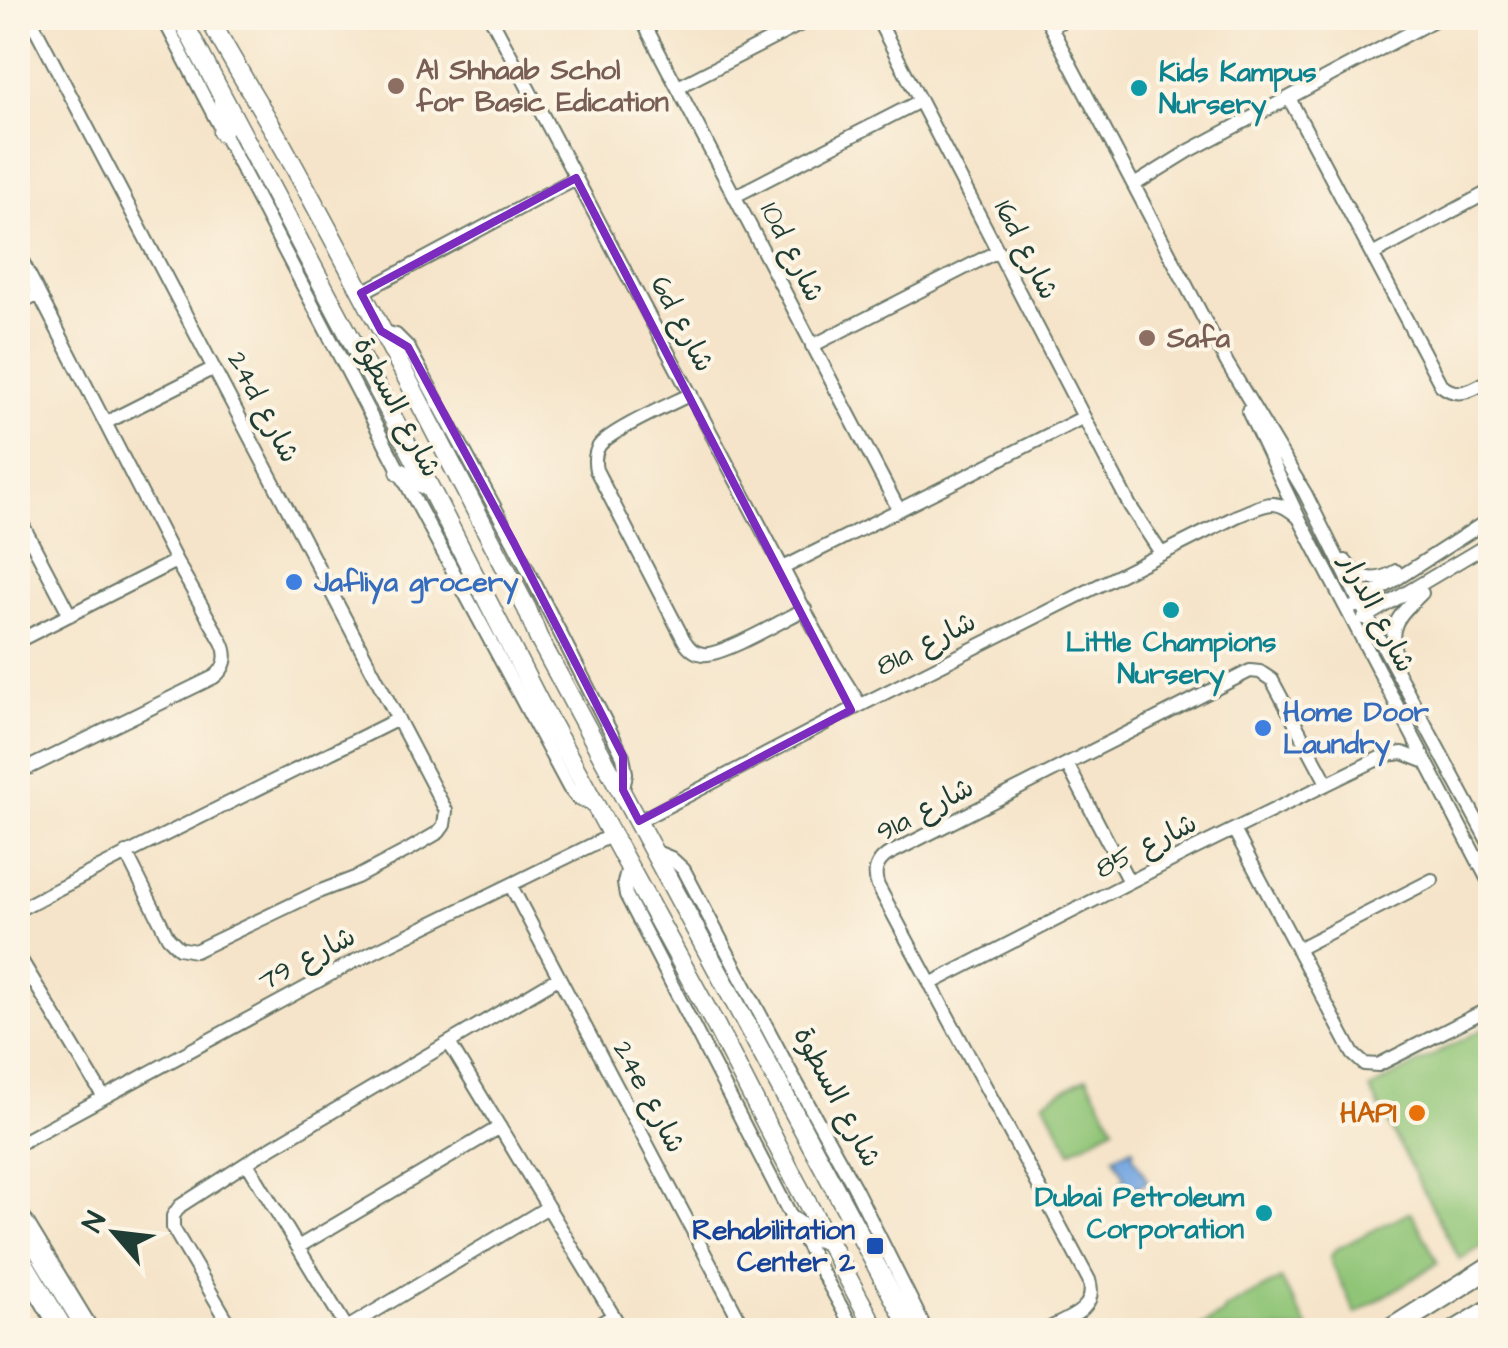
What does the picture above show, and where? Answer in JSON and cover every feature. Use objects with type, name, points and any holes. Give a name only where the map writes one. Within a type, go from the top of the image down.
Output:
[{"type":"main road","name":"شارع السطوة","points":[[181,18],[876,1330]]},
{"type":"main road","name":"شارع السطوة","points":[[210,18],[362,293],[538,637],[911,1330]]},
{"type":"main road","points":[[222,96],[222,132]]},
{"type":"main road","points":[[310,262],[325,272],[340,299],[350,302],[362,293]]},
{"type":"main road","points":[[400,472],[430,488]]},
{"type":"main road","points":[[485,595],[495,584],[506,586],[538,637]]},
{"type":"main road","points":[[716,1026],[729,1037],[744,1060],[751,1061],[763,1054]]},
{"type":"main road","points":[[18,1215],[88,1330]]},
{"type":"main road","points":[[794,1222],[826,1241]]},
{"type":"main road","points":[[18,1255],[63,1330]]},
{"type":"main road","points":[[1390,1330],[1490,1267]]},
{"type":"main road","points":[[1473,1323],[1490,1301]]},
{"type":"main road","points":[[1473,1323],[1490,1310]]},
{"type":"street","name":"شارع السطوة","points":[[163,18],[569,788],[578,799],[598,808]]},
{"type":"street","name":"6d شارع","points":[[492,18],[856,708]]},
{"type":"street","name":"10d شارع","points":[[642,18],[898,510]]},
{"type":"street","points":[[678,87],[812,18]]},
{"type":"street","name":"16d شارع","points":[[877,18],[1156,556]]},
{"type":"street","points":[[1048,20],[1068,18]]},
{"type":"street","points":[[1132,180],[1438,18]]},
{"type":"street","points":[[18,30],[31,20]]},
{"type":"street","name":"24d شارع","points":[[31,20],[445,807],[446,820],[439,832],[357,877],[195,951],[180,948],[168,937],[126,853]]},
{"type":"street","name":"شارع الدرار","points":[[1048,20],[1227,363],[1299,518],[1354,606],[1368,616],[1490,846]]},
{"type":"street","points":[[1289,98],[1437,378],[1447,390],[1462,394],[1490,380]]},
{"type":"street","points":[[735,196],[920,101]]},
{"type":"street","points":[[362,293],[576,178]]},
{"type":"street","points":[[1372,255],[1490,190]]},
{"type":"street","points":[[812,346],[998,251]]},
{"type":"street","points":[[18,253],[176,561],[225,648],[226,661],[214,678],[18,774]]},
{"type":"street","points":[[18,305],[39,294]]},
{"type":"street","name":"شارع السطوة","points":[[381,330],[396,334],[408,346],[514,543],[624,756],[623,790]]},
{"type":"street","name":"شارع الدرار","points":[[1227,363],[1305,493],[1354,606],[1355,624],[1490,884]]},
{"type":"street","points":[[105,424],[214,368]]},
{"type":"street","points":[[691,394],[608,437],[594,461],[678,629],[693,651],[707,655],[804,609]]},
{"type":"street","points":[[783,568],[1084,417]]},
{"type":"street","points":[[1284,486],[1305,493]]},
{"type":"street","name":"81a شارع","points":[[1237,516],[1284,486]]},
{"type":"street","name":"81a شارع","points":[[639,821],[1237,516],[1277,503],[1299,518]]},
{"type":"street","points":[[18,516],[70,615]]},
{"type":"street","points":[[1354,606],[1490,520]]},
{"type":"street","points":[[1326,536],[1351,570],[1368,579],[1383,578],[1420,558],[1435,555]]},
{"type":"street","points":[[1355,624],[1490,543]]},
{"type":"street","points":[[18,641],[176,561]]},
{"type":"street","points":[[1409,691],[1394,649],[1394,629],[1400,614],[1429,580]]},
{"type":"street","name":"91a شارع","points":[[1046,1330],[1087,1306],[1092,1288],[878,886],[878,864],[887,855],[1255,671],[1272,680],[1327,784]]},
{"type":"street","points":[[18,910],[398,719]]},
{"type":"street","name":"شارع 85","points":[[930,984],[1386,755],[1399,742],[1407,725]]},
{"type":"street","points":[[1386,755],[1412,755],[1427,763]]},
{"type":"street","points":[[1067,764],[1130,882]]},
{"type":"street","points":[[1234,830],[1353,1054],[1364,1064],[1378,1065],[1490,1008]]},
{"type":"street","name":"شارع 79","points":[[18,1147],[103,1096],[355,962],[612,835]]},
{"type":"street","name":"شارع السطوة","points":[[654,850],[676,861],[684,870],[856,1190],[926,1330]]},
{"type":"street","name":"شارع السطوة","points":[[628,866],[626,895],[794,1222],[854,1330]]},
{"type":"street","points":[[1297,949],[1432,880]]},
{"type":"street","name":"24e شارع","points":[[511,886],[745,1330]]},
{"type":"street","points":[[18,954],[103,1096]]},
{"type":"street","points":[[232,1330],[173,1228],[173,1216],[184,1202],[558,978]]},
{"type":"street","points":[[449,1043],[622,1330]]},
{"type":"street","points":[[298,1247],[500,1127]]},
{"type":"street","points":[[247,1163],[348,1329],[548,1207]]},
{"type":"street","points":[[588,1330],[613,1316]]},
{"type":"highlighted area","points":[[576,178],[851,710],[639,821],[623,790],[623,756],[514,543],[408,347],[381,331],[361,293]]},
{"type":"green space","points":[[1490,1025],[1490,1241],[1460,1260],[1370,1089]]},
{"type":"green space","points":[[1087,1077],[1114,1127],[1071,1151],[1044,1101]]},
{"type":"green space","points":[[1409,1212],[1438,1263],[1356,1314],[1331,1256],[1335,1250]]},
{"type":"green space","points":[[1281,1279],[1309,1330],[1184,1330],[1196,1329]]},
{"type":"water","points":[[1132,1148],[1148,1182],[1120,1196],[1117,1190],[1125,1177],[1114,1157]]},
{"type":"place","name":"Al Shhaab Schol for Basic Edication","points":[[396,86]]},
{"type":"place","name":"Kids Kampus Nursery","points":[[1139,88]]},
{"type":"place","name":"Safa","points":[[1147,338]]},
{"type":"place","name":"Jafliya grocery","points":[[294,582]]},
{"type":"place","name":"Little Champions Nursery","points":[[1171,610]]},
{"type":"place","name":"Home Door Laundry","points":[[1263,728]]},
{"type":"place","name":"HAPI","points":[[1417,1113]]},
{"type":"place","name":"Dubai Petroleum Corporation","points":[[1264,1213]]},
{"type":"place","name":"Rehabilitation Center 2","points":[[875,1246]]}]
